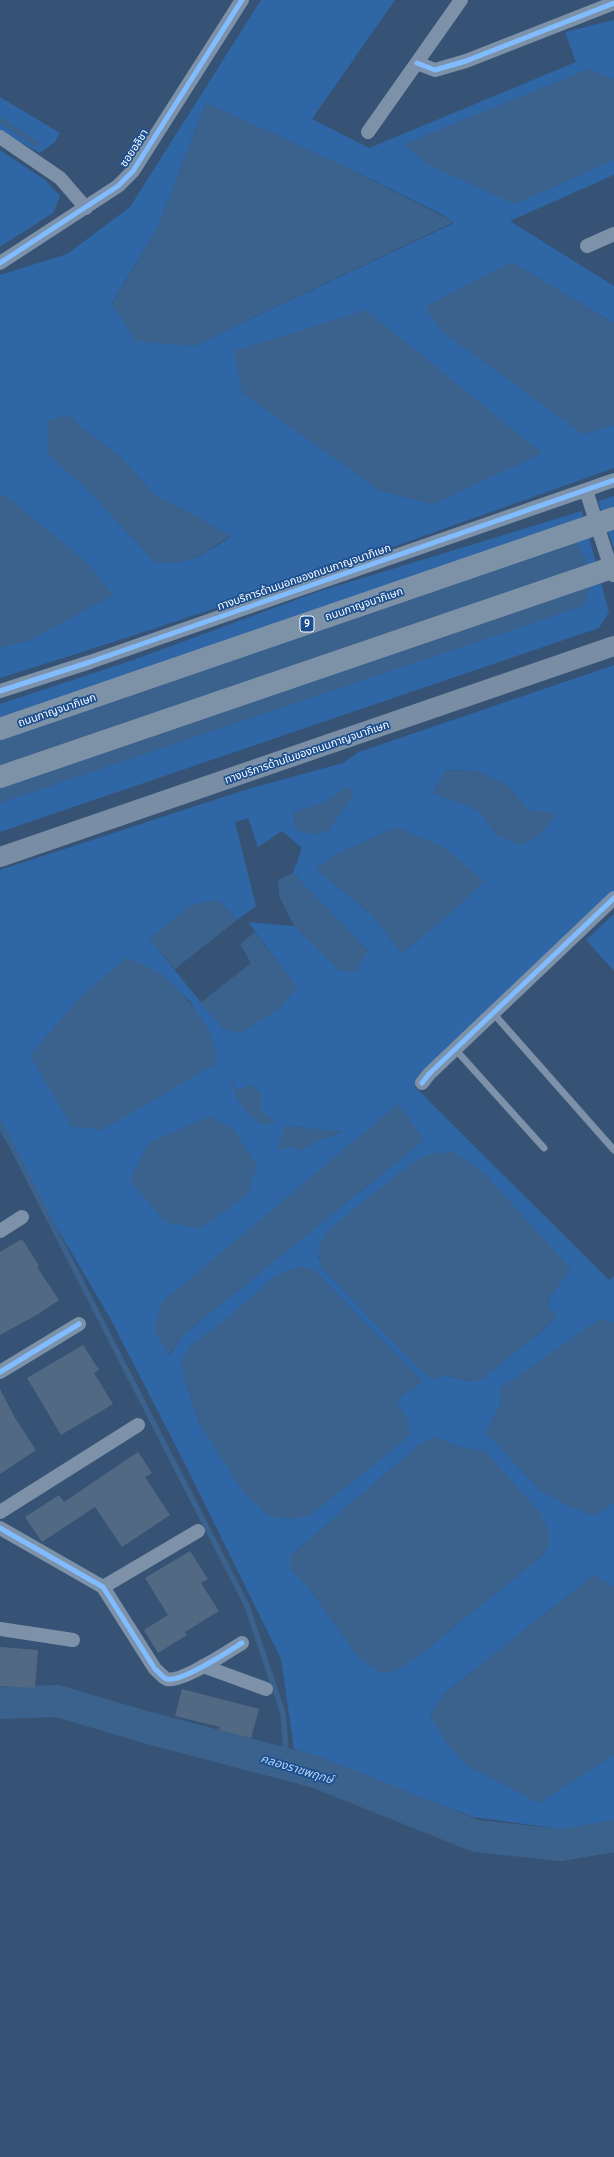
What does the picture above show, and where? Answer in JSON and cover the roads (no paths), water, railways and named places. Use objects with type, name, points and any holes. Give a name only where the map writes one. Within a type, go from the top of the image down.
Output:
[{"type":"highway","name":"ถนนกาญจนาภิเษก","points":[[0,729],[614,518]]},
{"type":"highway","points":[[0,777],[614,566]]},
{"type":"main road","name":"ทางบริการด้านในของถนนกาญจนาภิเษก","points":[[0,857],[614,646]]},
{"type":"street","name":"ซอยอลิชา","points":[[0,263],[118,186],[133,171],[242,0]]},
{"type":"street","points":[[368,132],[461,0]]},
{"type":"street","points":[[417,63],[435,70],[466,61],[614,3]]},
{"type":"street","points":[[0,138],[60,178],[86,208]]},
{"type":"street","points":[[587,246],[614,234]]},
{"type":"street","name":"ทางบริการด้านนอกของถนนกาญจนาภิเษก","points":[[0,691],[90,662],[614,480]]},
{"type":"street","points":[[586,490],[614,578]]},
{"type":"street","points":[[422,1083],[429,1074],[614,898]]},
{"type":"street","points":[[0,1231],[22,1217]]},
{"type":"street","points":[[0,1372],[79,1324]]},
{"type":"street","points":[[0,1512],[138,1425]]},
{"type":"street","points":[[0,1528],[104,1587],[155,1669],[166,1679],[176,1679],[203,1666],[242,1643]]},
{"type":"street","points":[[104,1587],[198,1531]]},
{"type":"street","points":[[0,1629],[73,1640]]},
{"type":"street","points":[[203,1666],[266,1689]]},
{"type":"lane","points":[[493,1013],[614,1150]]},
{"type":"lane","points":[[456,1049],[544,1148]]},
{"type":"waterway","points":[[0,120],[37,144]]},
{"type":"waterway","points":[[0,1123],[247,1606],[283,1713],[287,1764]]},
{"type":"waterway","name":"คลองราชพฤกษ์","points":[[0,1703],[57,1701],[149,1728],[316,1772],[476,1836],[561,1845],[614,1836]]}]
